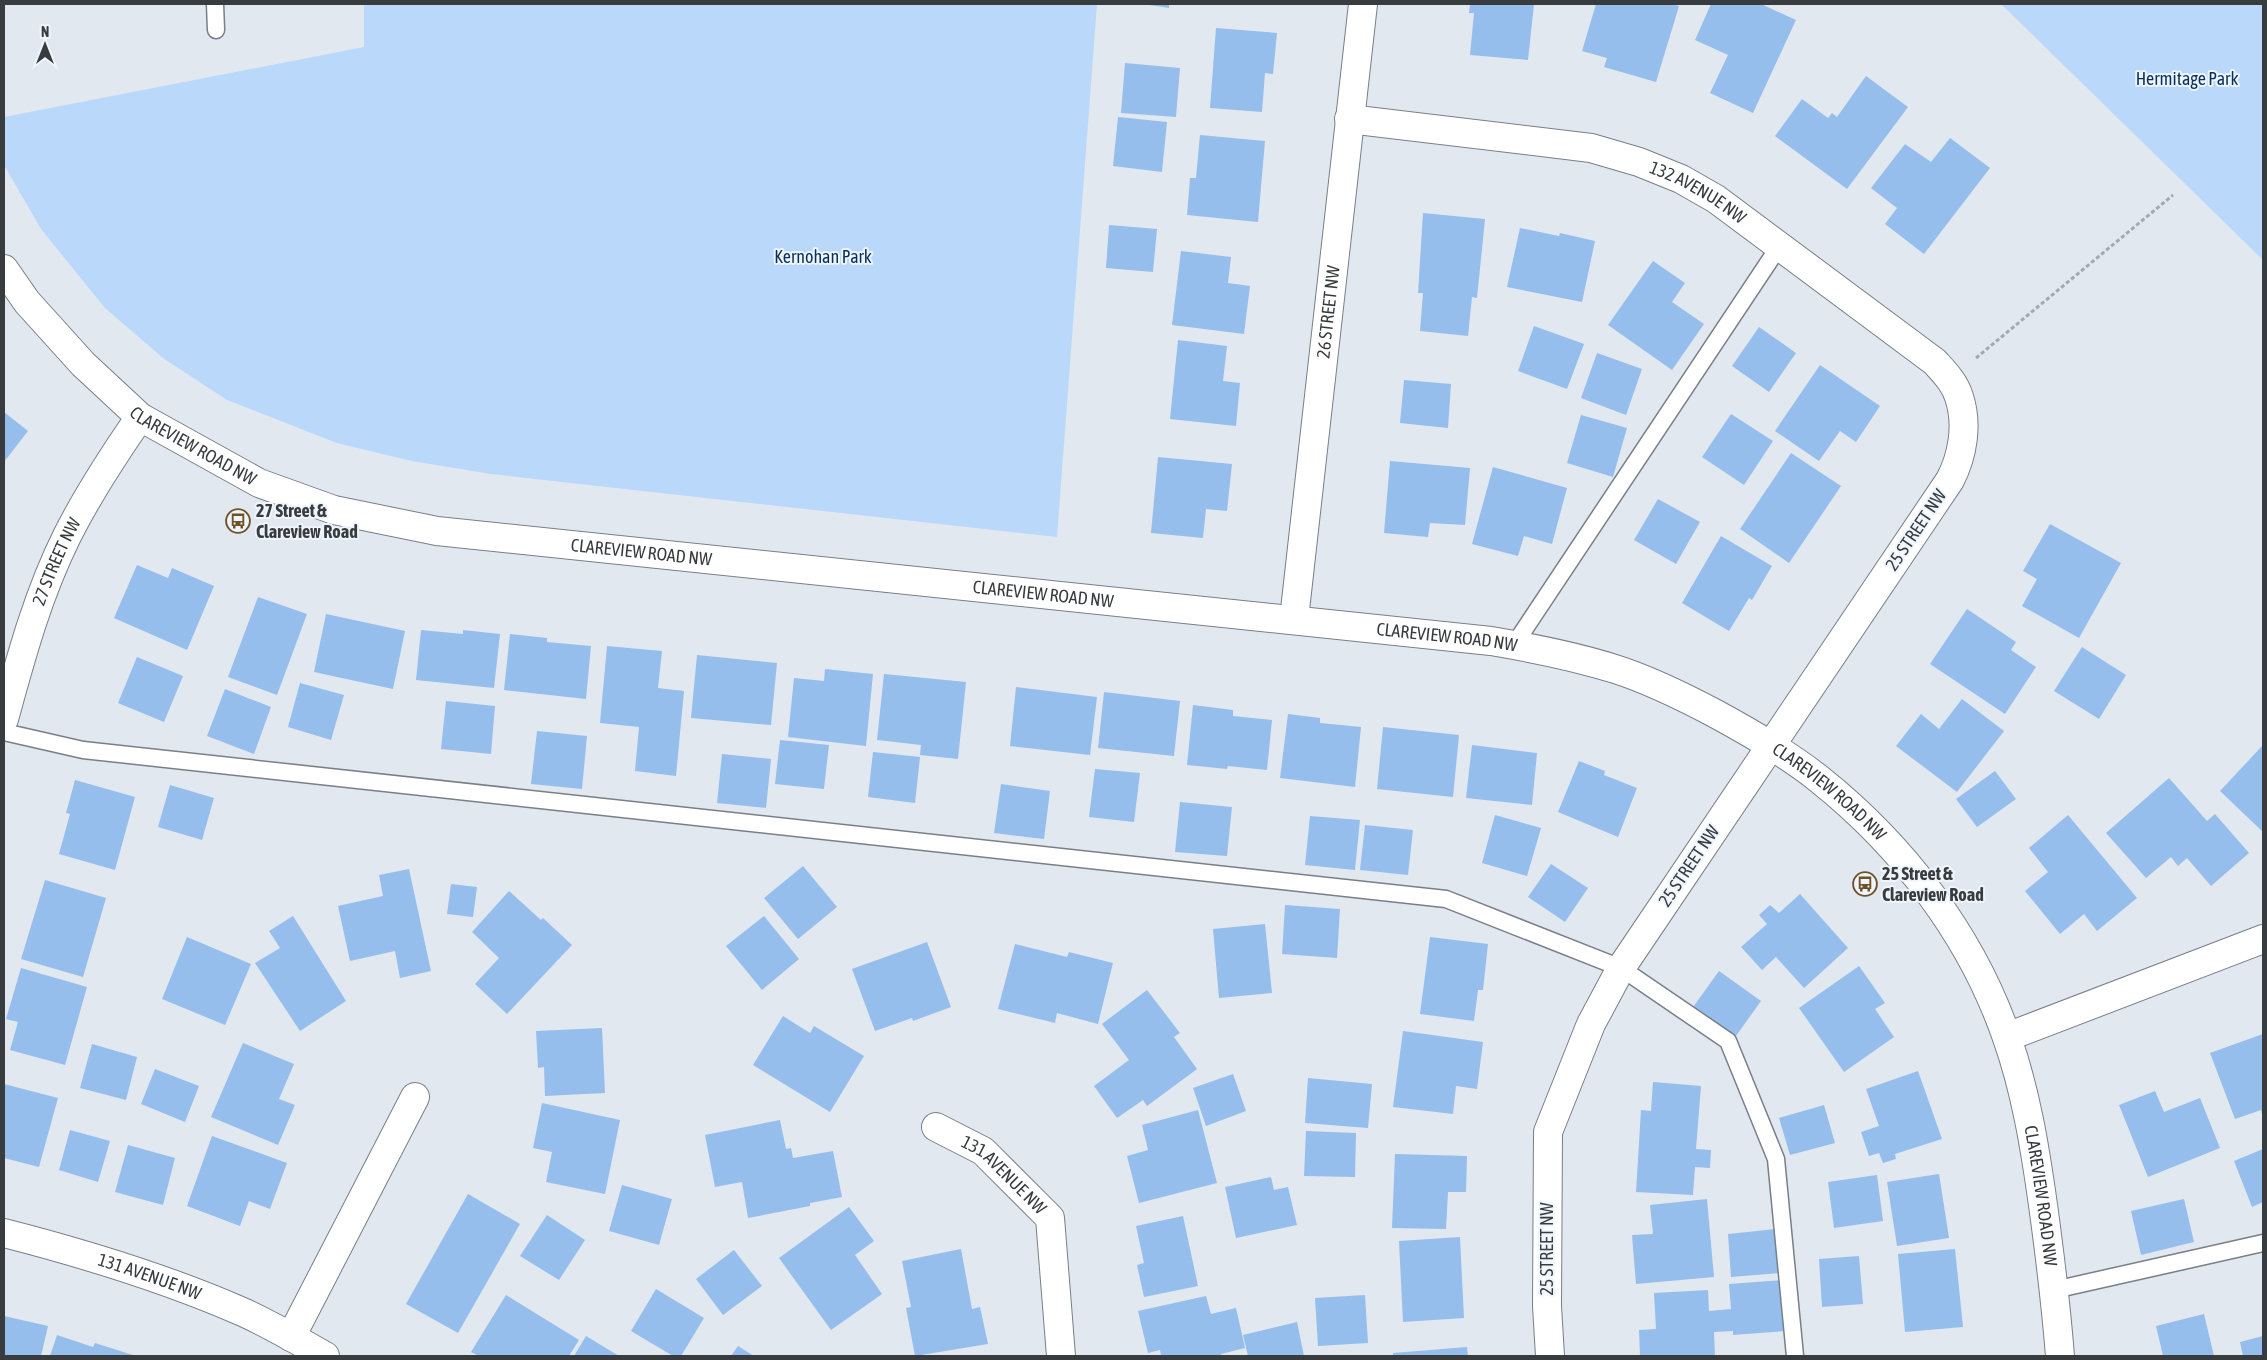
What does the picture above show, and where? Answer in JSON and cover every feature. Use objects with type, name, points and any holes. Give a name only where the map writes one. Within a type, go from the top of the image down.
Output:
[{"type":"street","name":"26 STREET NW","points":[[1294,620],[1363,4]]},
{"type":"street","name":"132 AVENUE NW","points":[[1349,119],[1591,148],[1639,162],[1681,179],[1716,199],[1934,362],[1950,380],[1959,396],[1963,421]]},
{"type":"street","name":"CLAREVIEW ROAD NW","points":[[4,269],[27,302],[82,364],[140,417],[259,484],[334,510],[437,531],[1294,620],[1514,645],[1554,652],[1617,670],[1659,686],[1736,725],[1818,777],[1863,816],[1903,859],[1940,906],[1971,957],[2007,1037],[2022,1084],[2032,1132],[2054,1290],[2060,1356]]},
{"type":"street","name":"27 STREET NW","points":[[4,719],[20,660],[42,595],[66,538],[98,479],[140,417]]},
{"type":"street","name":"25 STREET NW","points":[[1550,1356],[1547,1306],[1548,1132],[1591,1024],[1621,968],[1950,480],[1959,463],[1963,421]]},
{"type":"street","points":[[2007,1037],[2263,939]]},
{"type":"street","points":[[291,1337],[415,1097]]},
{"type":"street","name":"131 AVENUE NW","points":[[936,1128],[983,1151],[1050,1218],[1061,1356]]},
{"type":"street","name":"131 AVENUE NW","points":[[4,1233],[112,1264],[190,1290],[246,1314],[325,1356]]},
{"type":"lane","points":[[215,4],[216,30]]},
{"type":"lane","points":[[1514,645],[1780,246]]},
{"type":"lane","points":[[4,732],[93,751],[1446,899],[1621,968],[1728,1040],[1776,1159],[1795,1356]]},
{"type":"lane","points":[[2054,1290],[2263,1242]]},
{"type":"path","points":[[1950,380],[2173,194]]},
{"type":"green space","name":"Kernohan Park","points":[[364,4],[1097,4],[1057,537],[491,474],[412,461],[337,443],[227,400],[163,358],[105,308],[41,229],[4,165],[4,117],[364,47]]},
{"type":"green space","name":"Hermitage Park","points":[[2001,4],[2263,4],[2263,260]]},
{"type":"building","points":[[1143,4],[1169,4],[1169,8]]},
{"type":"building","points":[[1470,4],[1534,4],[1528,60],[1470,55],[1474,13],[1469,13]]},
{"type":"building","points":[[1596,4],[1672,4],[1679,6],[1656,82],[1604,67],[1607,58],[1582,51]]},
{"type":"building","points":[[1711,4],[1761,4],[1796,20],[1753,113],[1710,93],[1728,55],[1695,40]]},
{"type":"building","points":[[1216,28],[1277,33],[1273,74],[1265,73],[1262,112],[1210,108]]},
{"type":"building","points":[[1125,63],[1180,68],[1176,117],[1121,113]]},
{"type":"building","points":[[1866,76],[1908,107],[1847,189],[1775,136],[1802,99],[1828,118],[1832,113],[1837,117]]},
{"type":"building","points":[[1118,117],[1167,122],[1162,172],[1113,166]]},
{"type":"building","points":[[1200,135],[1265,141],[1258,222],[1187,215],[1190,178],[1196,178]]},
{"type":"building","points":[[1950,138],[1990,168],[1924,254],[1885,224],[1897,208],[1871,188],[1905,144],[1931,162]]},
{"type":"building","points":[[1423,213],[1485,219],[1477,298],[1472,297],[1468,336],[1420,331],[1423,293],[1418,293]]},
{"type":"building","points":[[1109,225],[1157,229],[1153,272],[1106,268]]},
{"type":"building","points":[[1520,228],[1559,236],[1560,233],[1595,241],[1582,302],[1507,287]]},
{"type":"building","points":[[1181,251],[1231,257],[1228,283],[1250,286],[1244,334],[1172,325]]},
{"type":"building","points":[[1653,261],[1685,283],[1672,302],[1704,324],[1672,370],[1608,325]]},
{"type":"building","points":[[1534,326],[1584,344],[1567,389],[1518,371]]},
{"type":"building","points":[[1759,327],[1796,353],[1769,392],[1732,366]]},
{"type":"building","points":[[1178,340],[1227,346],[1223,381],[1240,383],[1236,426],[1170,419]]},
{"type":"building","points":[[1597,353],[1642,369],[1626,415],[1581,398]]},
{"type":"building","points":[[1820,365],[1880,406],[1856,442],[1840,431],[1819,461],[1775,431]]},
{"type":"building","points":[[1404,380],[1451,384],[1448,428],[1400,423]]},
{"type":"building","points":[[4,412],[28,431],[4,462]]},
{"type":"building","points":[[1731,414],[1773,441],[1744,485],[1702,457]]},
{"type":"building","points":[[1581,415],[1627,428],[1613,477],[1567,463]]},
{"type":"building","points":[[1791,453],[1841,486],[1789,563],[1740,529]]},
{"type":"building","points":[[1158,457],[1232,464],[1227,511],[1206,509],[1203,538],[1151,533]]},
{"type":"building","points":[[1390,461],[1470,468],[1465,525],[1430,523],[1428,537],[1384,533]]},
{"type":"building","points":[[1493,467],[1567,488],[1552,544],[1524,536],[1518,556],[1472,544]]},
{"type":"building","points":[[1658,499],[1700,522],[1676,564],[1634,540]]},
{"type":"building","points":[[2050,524],[2121,563],[2079,638],[2022,606],[2037,579],[2023,571]]},
{"type":"building","points":[[1721,536],[1772,566],[1752,600],[1749,598],[1729,631],[1682,603]]},
{"type":"building","points":[[137,565],[168,578],[172,568],[214,586],[187,650],[114,618]]},
{"type":"building","points":[[258,597],[307,614],[277,695],[228,677]]},
{"type":"building","points":[[1967,609],[2016,642],[2011,650],[2036,667],[2005,714],[1930,664]]},
{"type":"building","points":[[326,614],[405,631],[393,689],[314,672]]},
{"type":"building","points":[[421,630],[463,634],[463,630],[500,634],[494,688],[416,680]]},
{"type":"building","points":[[510,634],[547,638],[547,642],[591,646],[586,699],[504,690]]},
{"type":"building","points":[[607,646],[662,651],[658,688],[684,691],[676,776],[635,771],[639,727],[600,723]]},
{"type":"building","points":[[2082,647],[2126,675],[2099,719],[2054,691]]},
{"type":"building","points":[[697,655],[777,663],[771,725],[691,718]]},
{"type":"building","points":[[137,657],[183,676],[164,722],[118,703]]},
{"type":"building","points":[[825,669],[873,674],[866,746],[788,737],[794,678],[824,681]]},
{"type":"building","points":[[884,674],[966,682],[958,759],[920,755],[921,745],[877,740]]},
{"type":"building","points":[[300,683],[344,695],[331,740],[288,727]]},
{"type":"building","points":[[1016,687],[1097,697],[1090,755],[1010,746]]},
{"type":"building","points":[[225,689],[271,707],[254,754],[207,736]]},
{"type":"building","points":[[1104,692],[1180,701],[1174,756],[1098,748]]},
{"type":"building","points":[[1962,699],[2004,731],[1957,792],[1896,746],[1921,714],[1939,729]]},
{"type":"building","points":[[446,701],[495,706],[491,754],[441,749]]},
{"type":"building","points":[[1193,705],[1233,710],[1233,716],[1272,720],[1267,770],[1228,766],[1227,769],[1187,765]]},
{"type":"building","points":[[1288,714],[1320,718],[1320,723],[1361,727],[1355,787],[1280,778]]},
{"type":"building","points":[[1383,727],[1459,735],[1453,797],[1377,789]]},
{"type":"building","points":[[537,731],[587,736],[582,789],[531,784]]},
{"type":"building","points":[[780,740],[829,745],[824,789],[775,784]]},
{"type":"building","points":[[1472,745],[1537,753],[1532,805],[1466,798]]},
{"type":"building","points":[[2263,745],[2263,832],[2220,791]]},
{"type":"building","points":[[873,752],[920,757],[915,803],[868,797]]},
{"type":"building","points":[[722,754],[771,759],[766,808],[717,803]]},
{"type":"building","points":[[1579,761],[1605,771],[1604,775],[1637,788],[1618,837],[1558,812]]},
{"type":"building","points":[[1095,769],[1140,773],[1134,822],[1089,817]]},
{"type":"building","points":[[1995,771],[2016,799],[1977,827],[1956,799]]},
{"type":"building","points":[[2169,778],[2207,821],[2215,814],[2249,853],[2211,886],[2187,858],[2178,866],[2171,857],[2146,878],[2106,833]]},
{"type":"building","points":[[75,780],[135,797],[115,870],[59,854],[70,814],[66,813]]},
{"type":"building","points":[[1001,784],[1050,791],[1044,839],[994,833]]},
{"type":"building","points":[[170,785],[214,798],[202,840],[158,827]]},
{"type":"building","points":[[1180,802],[1232,807],[1227,856],[1175,852]]},
{"type":"building","points":[[1495,815],[1541,828],[1527,876],[1482,863]]},
{"type":"building","points":[[2068,815],[2137,898],[2097,931],[2084,914],[2060,934],[2025,891],[2048,872],[2029,848]]},
{"type":"building","points":[[1310,816],[1360,820],[1355,870],[1305,865]]},
{"type":"building","points":[[1365,825],[1413,830],[1408,875],[1360,870]]},
{"type":"building","points":[[1551,864],[1588,888],[1565,922],[1528,897]]},
{"type":"building","points":[[803,866],[837,907],[798,939],[764,898]]},
{"type":"building","points":[[409,869],[431,971],[400,978],[395,951],[350,961],[338,906],[383,896],[379,875]]},
{"type":"building","points":[[45,880],[106,898],[83,977],[21,959]]},
{"type":"building","points":[[451,884],[477,887],[473,917],[447,914]]},
{"type":"building","points":[[509,891],[541,920],[543,918],[572,945],[507,1014],[475,984],[499,958],[472,932]]},
{"type":"building","points":[[1800,894],[1848,948],[1804,988],[1776,957],[1762,970],[1741,947],[1767,924],[1759,915],[1770,905],[1779,913]]},
{"type":"building","points":[[1285,905],[1340,909],[1337,958],[1282,954]]},
{"type":"building","points":[[293,916],[346,1001],[300,1031],[255,963],[280,948],[269,931]]},
{"type":"building","points":[[764,916],[799,959],[762,990],[726,946]]},
{"type":"building","points":[[1265,924],[1272,993],[1219,998],[1213,929]]},
{"type":"building","points":[[187,937],[251,964],[225,1025],[162,999]]},
{"type":"building","points":[[1430,937],[1488,944],[1483,990],[1478,990],[1474,1021],[1420,1014]]},
{"type":"building","points":[[927,942],[951,1007],[913,1021],[912,1018],[875,1031],[852,969]]},
{"type":"building","points":[[1015,944],[1067,957],[1069,952],[1113,963],[1098,1024],[1057,1013],[1055,1023],[998,1009]]},
{"type":"building","points":[[1859,966],[1885,1003],[1875,1009],[1894,1037],[1844,1072],[1799,1008]]},
{"type":"building","points":[[21,968],[87,987],[65,1065],[10,1050],[18,1022],[6,1019]]},
{"type":"building","points":[[1719,971],[1761,1001],[1733,1040],[1691,1010]]},
{"type":"building","points":[[1147,990],[1180,1033],[1174,1037],[1197,1069],[1147,1106],[1143,1100],[1117,1118],[1094,1086],[1129,1060],[1102,1024]]},
{"type":"building","points":[[783,1016],[810,1033],[814,1026],[864,1056],[830,1112],[753,1065]]},
{"type":"building","points":[[602,1028],[605,1093],[545,1096],[544,1067],[538,1068],[536,1031]]},
{"type":"building","points":[[1403,1031],[1483,1042],[1477,1089],[1456,1086],[1453,1114],[1393,1107]]},
{"type":"building","points":[[2263,1034],[2263,1117],[2261,1110],[2235,1119],[2210,1053]]},
{"type":"building","points":[[243,1043],[294,1064],[279,1099],[295,1105],[278,1145],[211,1117]]},
{"type":"building","points":[[92,1044],[137,1057],[126,1100],[80,1088]]},
{"type":"building","points":[[155,1069],[199,1086],[185,1122],[141,1104]]},
{"type":"building","points":[[1918,1071],[1942,1139],[1895,1154],[1896,1159],[1883,1163],[1879,1153],[1869,1156],[1861,1132],[1879,1126],[1866,1089]]},
{"type":"building","points":[[1233,1074],[1246,1111],[1206,1126],[1193,1088]]},
{"type":"building","points":[[1308,1078],[1372,1084],[1368,1128],[1305,1123]]},
{"type":"building","points":[[1653,1082],[1701,1086],[1696,1149],[1711,1150],[1710,1168],[1695,1167],[1693,1195],[1636,1192],[1641,1110],[1651,1111]]},
{"type":"building","points":[[4,1084],[58,1098],[39,1167],[4,1158]]},
{"type":"building","points":[[2155,1091],[2164,1112],[2200,1098],[2220,1148],[2148,1177],[2119,1105]]},
{"type":"building","points":[[542,1103],[620,1120],[605,1194],[546,1182],[552,1152],[533,1148]]},
{"type":"building","points":[[1824,1105],[1835,1143],[1790,1155],[1779,1118]]},
{"type":"building","points":[[1198,1110],[1217,1183],[1139,1203],[1127,1156],[1148,1150],[1142,1125]]},
{"type":"building","points":[[780,1120],[786,1149],[791,1148],[793,1158],[833,1151],[842,1197],[810,1203],[810,1206],[748,1218],[742,1182],[715,1187],[705,1135]]},
{"type":"building","points":[[70,1130],[110,1141],[98,1182],[59,1170]]},
{"type":"building","points":[[1306,1131],[1356,1133],[1355,1177],[1304,1176]]},
{"type":"building","points":[[212,1136],[287,1163],[270,1209],[249,1201],[240,1226],[187,1206]]},
{"type":"building","points":[[128,1145],[175,1158],[163,1205],[115,1192]]},
{"type":"building","points":[[2263,1149],[2263,1202],[2252,1207],[2234,1161]]},
{"type":"building","points":[[1395,1154],[1467,1156],[1466,1192],[1448,1192],[1446,1229],[1392,1228]]},
{"type":"building","points":[[1939,1174],[1949,1238],[1897,1246],[1887,1182]]},
{"type":"building","points":[[1877,1175],[1883,1221],[1834,1228],[1828,1182]]},
{"type":"building","points":[[1271,1177],[1274,1190],[1288,1187],[1297,1225],[1236,1238],[1225,1187]]},
{"type":"building","points":[[622,1185],[672,1199],[659,1245],[609,1231]]},
{"type":"building","points":[[468,1194],[520,1224],[458,1333],[406,1304]]},
{"type":"building","points":[[1707,1199],[1714,1277],[1636,1284],[1632,1235],[1653,1234],[1650,1205]]},
{"type":"building","points":[[2184,1199],[2194,1242],[2141,1255],[2131,1211]]},
{"type":"building","points":[[849,1207],[874,1241],[855,1255],[882,1294],[831,1330],[779,1258]]},
{"type":"building","points":[[547,1215],[585,1240],[559,1280],[520,1256]]},
{"type":"building","points":[[1183,1216],[1198,1286],[1144,1297],[1137,1265],[1144,1263],[1136,1226]]},
{"type":"building","points":[[1776,1229],[1780,1273],[1731,1277],[1728,1234]]},
{"type":"building","points":[[1460,1237],[1464,1318],[1403,1322],[1399,1241]]},
{"type":"building","points":[[961,1249],[972,1309],[980,1307],[988,1344],[915,1356],[906,1308],[911,1307],[902,1261]]},
{"type":"building","points":[[1955,1249],[1963,1327],[1905,1332],[1898,1254]]},
{"type":"building","points":[[734,1250],[762,1286],[723,1315],[696,1279]]},
{"type":"building","points":[[1859,1256],[1863,1304],[1822,1307],[1819,1259]]},
{"type":"building","points":[[1783,1280],[1786,1331],[1733,1335],[1733,1331],[1714,1332],[1715,1356],[1640,1356],[1639,1330],[1656,1329],[1654,1293],[1708,1290],[1709,1311],[1731,1309],[1729,1284]]},
{"type":"building","points":[[656,1289],[704,1318],[681,1356],[673,1356],[631,1331]]},
{"type":"building","points":[[506,1295],[579,1340],[569,1356],[479,1356],[471,1352]]},
{"type":"building","points":[[1365,1295],[1368,1343],[1318,1346],[1315,1298]]},
{"type":"building","points":[[1206,1296],[1211,1314],[1236,1308],[1245,1348],[1221,1354],[1222,1356],[1161,1356],[1160,1350],[1148,1353],[1138,1311]]},
{"type":"building","points":[[2204,1314],[2214,1356],[2163,1356],[2156,1326]]},
{"type":"building","points":[[4,1316],[48,1326],[41,1356],[4,1356]]},
{"type":"building","points":[[1297,1322],[1304,1356],[1248,1356],[1243,1335]]},
{"type":"building","points":[[57,1335],[93,1347],[95,1343],[136,1356],[50,1356]]},
{"type":"building","points":[[586,1336],[619,1356],[574,1356]]},
{"type":"building","points":[[2263,1336],[2263,1356],[2243,1356],[2240,1342]]},
{"type":"building","points":[[738,1346],[754,1356],[731,1356]]},
{"type":"building","points":[[1467,1347],[1468,1356],[1393,1356],[1393,1353]]},
{"type":"place","name":"27 Street & Clareview Road","points":[[238,521]]},
{"type":"place","name":"25 Street & Clareview Road","points":[[1865,884]]}]
